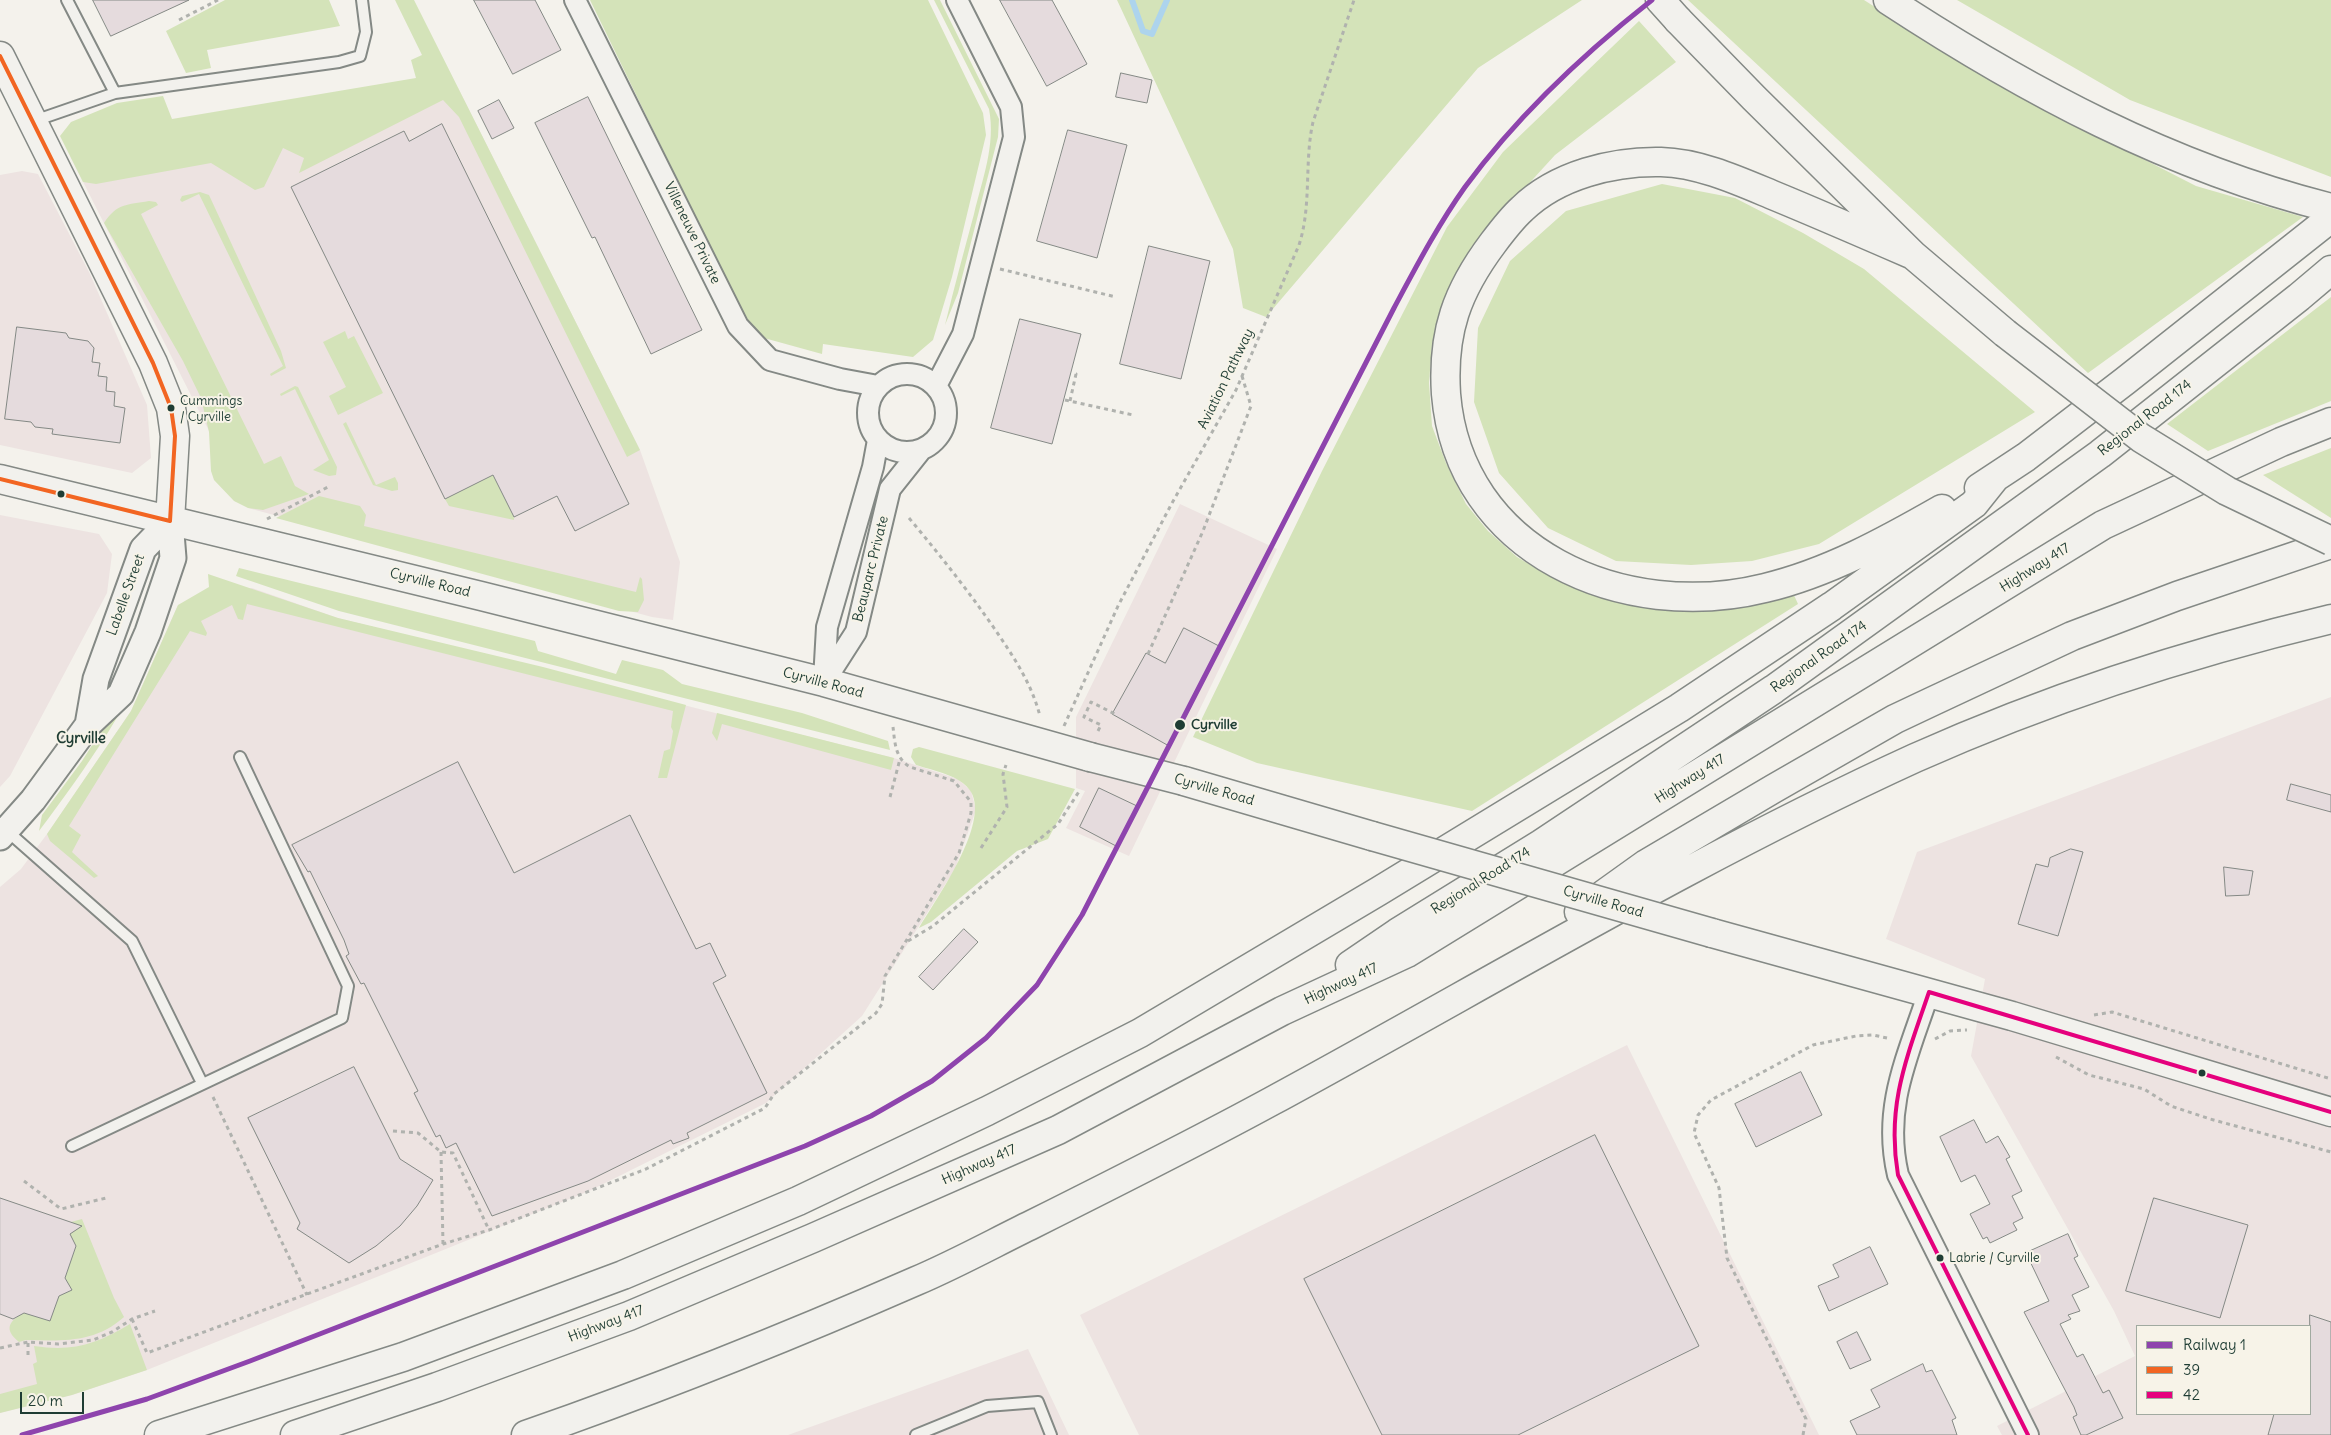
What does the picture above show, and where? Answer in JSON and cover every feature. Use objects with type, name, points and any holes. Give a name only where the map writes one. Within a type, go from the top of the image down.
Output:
[{"type":"main road","points":[[1660,0],[1754,98],[1913,255],[2005,333],[2141,438],[2227,491],[2331,543]]},
{"type":"main road","points":[[1888,0],[2020,80],[2146,145],[2237,181],[2331,208]]},
{"type":"main road","points":[[0,56],[153,362],[171,408],[175,436],[170,521]]},
{"type":"main road","points":[[1913,255],[1746,184],[1700,168],[1663,162],[1604,168],[1573,177],[1546,191],[1523,207],[1480,260],[1457,302],[1450,326],[1445,376],[1450,422],[1457,449],[1477,492],[1526,545],[1547,559],[1596,582],[1644,593],[1680,596],[1739,594],[1795,579],[1879,544],[1994,479],[2125,381],[2331,218]]},
{"type":"main road","name":"Regional Road 174","points":[[1282,1011],[1397,933],[1541,844],[1774,689],[2100,454],[2331,270]]},
{"type":"main road","name":"Highway 417","points":[[295,1435],[437,1388],[629,1316],[813,1238],[1058,1130],[1282,1011],[1407,953],[2103,525],[2281,442],[2331,422]]},
{"type":"main road","name":"Cyrville Road","points":[[0,479],[824,682],[889,702],[1055,747],[1094,744],[1184,781],[1712,933],[1929,992],[2331,1112]]},
{"type":"main road","points":[[159,1435],[403,1357],[623,1275],[798,1201],[987,1111],[1140,1033],[1379,891],[1679,708],[1832,606],[1974,504],[1994,479]]},
{"type":"main road","points":[[1468,991],[1646,864],[1895,720],[2072,636],[2177,596],[2331,543]]},
{"type":"main road","points":[[526,1435],[545,1430],[620,1402],[920,1279],[1124,1179],[1270,1102],[1593,922],[1793,817],[1958,739],[2081,692],[2149,669],[2222,647],[2331,619]]},
{"type":"street","name":"Villeneuve Private","points":[[575,0],[738,326],[770,360],[840,379],[878,386]]},
{"type":"street","points":[[936,386],[963,334],[1014,137],[1011,106],[957,0]]},
{"type":"street","points":[[908,374],[923,377],[936,386],[944,399],[947,414],[943,429],[934,442],[921,450],[906,452],[891,449],[878,440],[870,427],[867,412],[871,397],[878,386],[893,376],[908,374]]},
{"type":"street","name":"Beauparc Private","points":[[824,682],[826,627],[873,467],[878,440]]},
{"type":"street","name":"Beauparc Private","points":[[824,682],[856,632],[890,489],[921,450]]},
{"type":"street","name":"Labelle Street","points":[[88,725],[96,679],[142,549],[170,521]]},
{"type":"street","name":"Labelle Street","points":[[2,831],[33,800],[88,725],[120,694],[148,632],[173,558],[170,521]]},
{"type":"street","points":[[1929,992],[1902,1073],[1893,1108],[1892,1137],[1898,1175],[2028,1435]]},
{"type":"lane","points":[[67,0],[115,93]]},
{"type":"lane","points":[[33,122],[115,93],[339,62],[360,56],[366,32],[362,0]]},
{"type":"lane","points":[[72,1146],[342,1018],[348,986],[240,757]]},
{"type":"lane","points":[[2,831],[132,941],[202,1083]]},
{"type":"lane","points":[[916,1435],[987,1406],[1038,1402],[1050,1435]]},
{"type":"path","points":[[179,20],[218,0]]},
{"type":"path","name":"Aviation Pathway","points":[[1055,747],[1118,606],[1172,503],[1227,408],[1258,341],[1305,227],[1311,129],[1354,0]]},
{"type":"path","points":[[982,264],[1116,297]]},
{"type":"path","points":[[1070,401],[1076,374],[1073,374]]},
{"type":"path","points":[[1148,654],[1204,531],[1251,406],[1242,375]]},
{"type":"path","points":[[1065,400],[1133,415]]},
{"type":"path","points":[[265,520],[328,487]]},
{"type":"path","points":[[909,518],[962,581],[1021,667],[1035,696],[1040,716]]},
{"type":"path","points":[[132,1318],[147,1353],[443,1244],[489,1230],[646,1169],[765,1108],[774,1094],[876,1013],[882,1004],[884,976],[959,853],[971,802],[954,781],[910,767],[900,758],[897,752],[889,702]]},
{"type":"path","points":[[1094,744],[1101,725],[1084,717],[1091,702],[1117,715]]},
{"type":"path","points":[[890,797],[900,758]]},
{"type":"path","points":[[981,848],[1007,807],[1003,774],[1006,765]]},
{"type":"path","points":[[906,942],[933,926],[1058,824],[1080,790]]},
{"type":"path","points":[[2092,1016],[2112,1012],[2331,1079]]},
{"type":"path","points":[[1933,1041],[1950,1031],[1971,1029]]},
{"type":"path","points":[[1804,1435],[1806,1419],[1727,1258],[1719,1188],[1694,1133],[1698,1115],[1711,1100],[1813,1045],[1856,1036],[1873,1035],[1887,1038]]},
{"type":"path","points":[[2048,1054],[2065,1060],[2074,1068],[2089,1075],[2144,1089],[2171,1106],[2210,1119],[2331,1152]]},
{"type":"path","points":[[212,1096],[307,1295]]},
{"type":"path","points":[[394,1131],[418,1133],[441,1152],[453,1153],[489,1230]]},
{"type":"path","points":[[441,1152],[443,1244]]},
{"type":"path","points":[[24,1181],[61,1209],[106,1198]]},
{"type":"path","points":[[0,1348],[28,1342],[58,1344],[93,1340],[112,1332],[132,1318],[155,1311]]},
{"type":"path","points":[[28,1342],[28,1355]]},
{"type":"shaded area","points":[[458,88],[640,450],[680,562],[673,620],[652,617],[248,508],[70,156]]},
{"type":"shaded area","points":[[22,171],[38,174],[90,274],[147,405],[151,458],[132,473],[0,445],[0,175]]},
{"type":"shaded area","points":[[1180,504],[1277,549],[1129,856],[1066,828],[1085,791],[1076,788],[1076,717]]},
{"type":"shaded area","points":[[0,515],[99,534],[112,554],[107,593],[10,776],[0,787]]},
{"type":"shaded area","points":[[252,588],[338,618],[894,758],[958,779],[971,791],[976,810],[955,869],[862,1016],[766,1103],[589,1191],[147,1370],[72,1395],[0,1413],[0,887],[21,869],[131,711],[178,605]]},
{"type":"shaded area","points":[[2331,697],[2331,1435],[2002,1435],[1997,1426],[2135,1356],[2114,1311],[1971,1056],[1985,979],[1886,939],[1917,852]]},
{"type":"shaded area","points":[[1627,1045],[1819,1435],[1139,1435],[1080,1315]]},
{"type":"shaded area","points":[[1028,1349],[1069,1435],[788,1435]]},
{"type":"green space","points":[[225,0],[329,0],[340,26],[207,50],[211,68],[186,73],[166,31]]},
{"type":"green space","points":[[395,0],[414,0],[640,450],[627,457],[459,117],[443,100],[299,173],[304,158],[283,148],[264,187],[255,190],[211,163],[96,184],[83,182],[60,136],[71,122],[117,103],[163,96],[172,119],[416,78],[411,60],[422,55]]},
{"type":"green space","points":[[590,0],[928,0],[983,113],[986,135],[952,277],[933,340],[913,357],[823,344],[822,354],[764,338],[745,319]]},
{"type":"green space","points":[[934,0],[940,0],[999,119],[998,137],[958,293],[945,325],[987,162],[991,122],[989,109]]},
{"type":"green space","points":[[1117,0],[1582,0],[1478,68],[1266,317],[1243,308],[1233,249]]},
{"type":"green space","points":[[1688,0],[1864,0],[1989,80],[2196,186],[2303,217],[2088,373]]},
{"type":"green space","points":[[1957,0],[2331,0],[2331,177],[2130,100]]},
{"type":"green space","points":[[1639,21],[1676,62],[1555,155],[1472,246],[1452,282],[1432,344],[1429,383],[1432,426],[1446,463],[1466,504],[1488,531],[1517,557],[1546,574],[1588,592],[1632,604],[1698,611],[1749,603],[1793,593],[1798,604],[1472,811],[1257,763],[1193,737],[1322,471],[1447,227],[1503,152]]},
{"type":"green space","points":[[1662,184],[1735,198],[1803,233],[1864,269],[2035,412],[1819,544],[1752,561],[1691,565],[1616,561],[1548,528],[1499,473],[1474,402],[1478,328],[1510,261],[1566,211]]},
{"type":"green space","points":[[200,192],[209,195],[281,351],[286,368],[271,376],[270,374],[283,366],[199,194],[182,202],[180,200],[182,196]]},
{"type":"green space","points":[[149,201],[156,202],[158,205],[141,214],[264,464],[281,456],[295,486],[309,494],[263,510],[248,508],[234,501],[214,480],[211,471],[209,432],[201,398],[183,361],[104,223],[118,208]]},
{"type":"green space","points":[[2331,297],[2331,401],[2208,451],[2167,424]]},
{"type":"green space","points":[[345,331],[348,339],[354,336],[383,393],[338,415],[329,396],[346,387],[323,342]]},
{"type":"green space","points":[[295,386],[298,387],[337,467],[336,475],[329,476],[313,470],[329,460],[295,389],[281,396],[280,394]]},
{"type":"green space","points":[[346,422],[376,485],[395,477],[398,483],[398,490],[392,491],[373,485],[343,424]]},
{"type":"green space","points":[[2331,448],[2331,518],[2263,475]]},
{"type":"green space","points":[[493,475],[514,520],[449,506],[445,499]]},
{"type":"green space","points":[[319,496],[360,506],[366,515],[364,526],[636,592],[640,577],[642,579],[644,600],[638,612],[619,611],[276,518]]},
{"type":"green space","points":[[239,568],[535,641],[538,651],[616,674],[622,660],[663,670],[682,684],[802,713],[888,741],[890,750],[339,611],[236,576]]},
{"type":"green space","points":[[208,574],[338,618],[543,667],[686,705],[667,778],[658,778],[664,751],[670,749],[673,731],[671,727],[673,711],[247,604],[243,620],[238,619],[232,605],[201,621],[207,633],[206,636],[190,631],[69,826],[81,835],[72,852],[98,876],[94,878],[50,841],[47,834],[131,711],[178,605],[209,587]]},
{"type":"green space","points":[[176,589],[173,602],[151,653],[123,707],[92,757],[39,831],[42,815],[82,761],[138,673]]},
{"type":"green space","points":[[717,713],[894,758],[891,770],[722,724],[717,741],[712,733]]},
{"type":"green space","points":[[919,747],[1075,789],[1048,839],[1017,851],[931,922],[919,928],[958,861],[973,823],[975,806],[971,792],[961,781],[946,774],[916,765],[911,757],[913,749]]},
{"type":"green space","points":[[82,1219],[114,1298],[124,1317],[102,1332],[78,1339],[26,1340],[19,1342],[10,1329],[15,1319],[25,1312],[50,1321],[59,1296],[71,1290],[65,1278],[76,1246],[69,1234],[71,1222]]},
{"type":"green space","points":[[130,1324],[147,1370],[72,1395],[0,1413],[0,1394],[37,1384],[33,1364],[37,1362],[34,1346],[61,1348],[84,1345],[107,1337]]},
{"type":"building","points":[[93,0],[189,0],[111,36]]},
{"type":"building","points":[[474,0],[535,0],[561,50],[513,74]]},
{"type":"building","points":[[1000,0],[1052,0],[1087,64],[1047,86]]},
{"type":"building","points":[[1121,73],[1152,80],[1147,103],[1116,97]]},
{"type":"building","points":[[588,97],[702,330],[651,354],[595,237],[592,238],[535,123]]},
{"type":"building","points":[[499,100],[514,128],[492,139],[478,111]]},
{"type":"building","points":[[442,124],[629,504],[575,531],[557,496],[514,517],[493,475],[445,499],[291,187],[404,131],[409,141]]},
{"type":"building","points":[[1068,130],[1127,145],[1097,258],[1037,241]]},
{"type":"building","points":[[1149,246],[1210,261],[1181,379],[1120,364]]},
{"type":"building","points":[[1020,319],[1081,334],[1052,444],[991,428]]},
{"type":"building","points":[[17,327],[66,333],[69,338],[88,341],[94,348],[92,362],[100,363],[98,376],[107,377],[106,391],[115,392],[114,406],[125,408],[120,443],[52,434],[53,429],[35,427],[31,422],[5,419]]},
{"type":"building","points":[[1184,628],[1219,646],[1169,746],[1112,714],[1146,653],[1165,663]]},
{"type":"building","points":[[458,762],[514,873],[630,815],[696,949],[710,943],[726,976],[713,983],[767,1093],[687,1133],[689,1138],[673,1144],[671,1140],[588,1181],[492,1216],[456,1143],[446,1148],[440,1135],[436,1137],[414,1093],[418,1091],[364,983],[361,984],[346,956],[349,954],[344,940],[310,871],[308,872],[292,845]]},
{"type":"building","points":[[2291,784],[2331,795],[2331,812],[2287,800]]},
{"type":"building","points":[[1099,788],[1137,806],[1116,846],[1080,827]]},
{"type":"building","points":[[2071,849],[2083,852],[2058,936],[2018,924],[2036,864],[2048,867],[2050,858]]},
{"type":"building","points":[[2224,867],[2253,871],[2249,895],[2226,896]]},
{"type":"building","points":[[964,929],[978,942],[933,990],[919,977]]},
{"type":"building","points":[[354,1067],[400,1159],[433,1180],[417,1206],[400,1226],[376,1246],[349,1263],[297,1229],[300,1223],[248,1118]]},
{"type":"building","points":[[1801,1072],[1822,1115],[1756,1147],[1735,1104]]},
{"type":"building","points":[[1974,1120],[1986,1143],[1998,1136],[2010,1157],[2006,1159],[2022,1191],[2012,1196],[2023,1218],[2013,1223],[2017,1230],[1990,1243],[1987,1237],[1983,1239],[1970,1214],[1990,1204],[1975,1175],[1961,1182],[1940,1137]]},
{"type":"building","points":[[1595,1135],[1699,1346],[1518,1435],[1382,1435],[1304,1279]]},
{"type":"building","points":[[0,1198],[82,1226],[70,1234],[76,1246],[65,1278],[72,1290],[59,1296],[50,1321],[24,1313],[13,1319],[0,1314]]},
{"type":"building","points":[[2154,1198],[2248,1225],[2220,1318],[2126,1291]]},
{"type":"building","points":[[2068,1234],[2078,1256],[2074,1258],[2089,1287],[2072,1295],[2080,1311],[2068,1315],[2071,1319],[2060,1324],[2077,1357],[2083,1354],[2103,1393],[2109,1390],[2123,1418],[2086,1435],[2081,1435],[2073,1417],[2077,1415],[2074,1407],[2024,1312],[2049,1301],[2026,1253]]},
{"type":"building","points":[[1870,1247],[1888,1284],[1829,1311],[1818,1286],[1839,1277],[1833,1265]]},
{"type":"building","points":[[2310,1315],[2331,1322],[2331,1435],[2268,1435],[2274,1415],[2311,1415]]},
{"type":"building","points":[[1857,1332],[1871,1360],[1850,1369],[1837,1342]]},
{"type":"building","points":[[1923,1364],[1926,1372],[1932,1370],[1956,1418],[1952,1420],[1957,1435],[1857,1435],[1850,1421],[1880,1407],[1871,1390]]},
{"type":"waterway","points":[[1132,0],[1143,31],[1152,34],[1167,0]]},
{"type":"rail line","name":"1","points":[[22,1435],[147,1399],[250,1361],[805,1146],[871,1116],[932,1081],[986,1038],[1037,985],[1082,915],[1394,308],[1446,216],[1485,161],[1529,111],[1576,64],[1652,0]]},
{"type":"transit line","name":"39","points":[[0,56],[153,363],[171,408],[175,436],[170,521]]},
{"type":"transit line","name":"39","points":[[0,479],[170,521]]},
{"type":"transit line","name":"42","points":[[1929,992],[1906,1060],[1897,1103],[1895,1150],[1898,1175],[2028,1435]]},
{"type":"transit line","name":"42","points":[[1929,992],[2331,1112]]},
{"type":"place","name":"Cummings / Cyrville","points":[[171,408]]},
{"type":"place","name":"Cyrville","points":[[1180,725]]},
{"type":"place","name":"Labrie / Cyrville","points":[[1940,1258]]},
{"type":"district","name":"Cyrville","points":[[81,739]]}]
